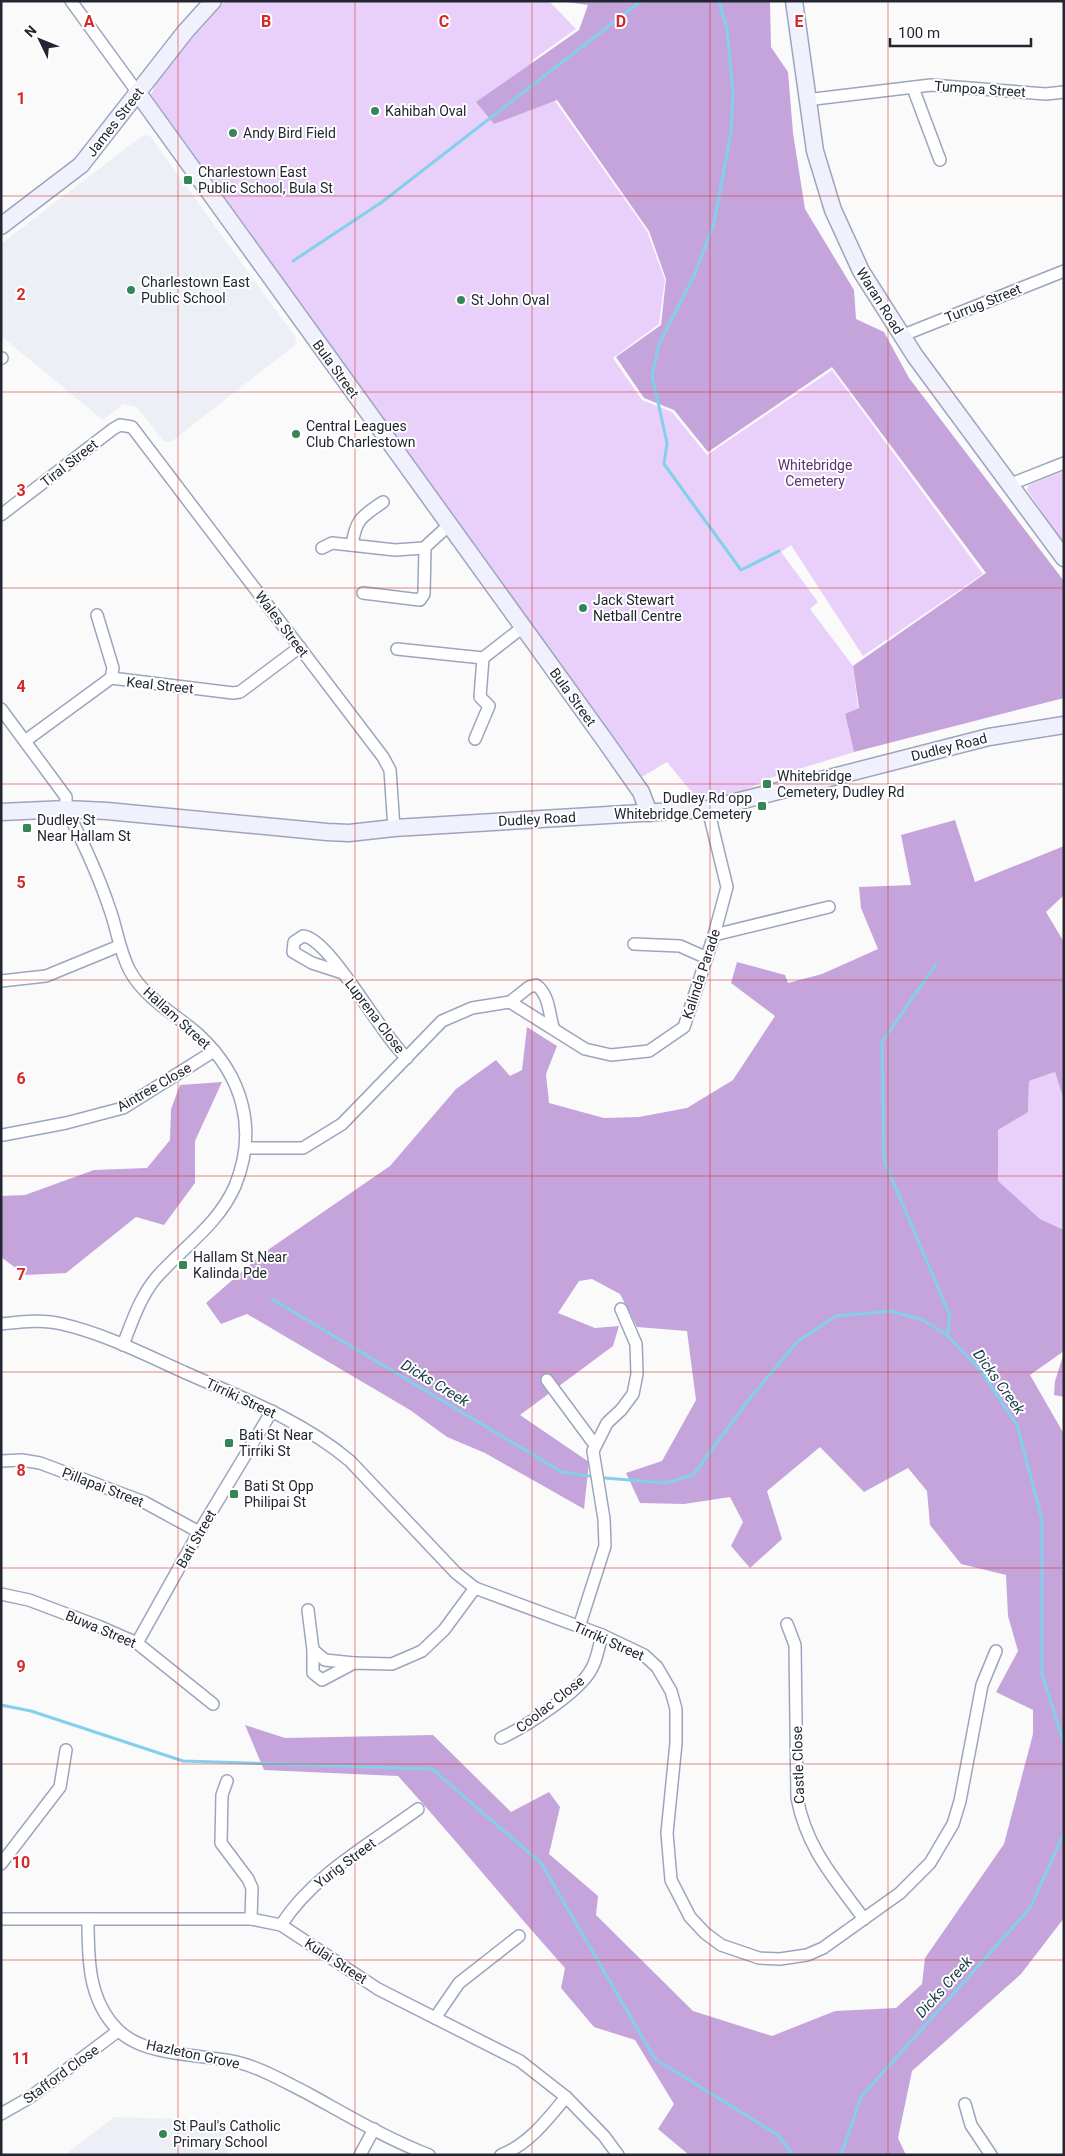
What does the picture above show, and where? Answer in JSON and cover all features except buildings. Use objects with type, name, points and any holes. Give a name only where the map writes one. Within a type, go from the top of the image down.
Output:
[{"type":"main road","name":"James Street","points":[[1,226],[81,164],[185,32],[213,1]]},
{"type":"main road","name":"Waran Road","points":[[794,1],[806,100],[815,151],[833,210],[861,271],[901,336],[1064,558]]},
{"type":"main road","name":"Bula Street","points":[[138,93],[641,792],[649,813]]},
{"type":"main road","name":"Dudley Road","points":[[1,812],[66,809],[107,811],[349,833],[394,828],[708,809],[989,737],[1064,725]]},
{"type":"street","name":"Bula Street","points":[[71,1],[138,93]]},
{"type":"street","name":"Tumpoa Street","points":[[806,100],[946,85],[1046,94],[1064,92]]},
{"type":"street","points":[[913,88],[940,160]]},
{"type":"street","name":"Turrug Street","points":[[901,336],[1064,271]]},
{"type":"street","name":"Tiral Street","points":[[1,514],[113,429],[126,424],[138,433]]},
{"type":"street","name":"Wales Street","points":[[138,433],[383,757],[390,770],[394,828]]},
{"type":"street","points":[[1011,484],[1064,463]]},
{"type":"street","points":[[352,545],[355,527],[359,519],[382,502]]},
{"type":"street","points":[[322,548],[332,543],[395,550],[425,548],[448,526]]},
{"type":"street","points":[[363,593],[420,600],[424,594],[425,548]]},
{"type":"street","points":[[97,615],[113,668],[111,678]]},
{"type":"street","points":[[397,648],[483,658],[523,627]]},
{"type":"street","name":"Keal Street","points":[[25,741],[111,678],[233,693],[240,692],[300,647]]},
{"type":"street","points":[[475,739],[489,706],[480,697],[483,658]]},
{"type":"street","name":"Hallam Street","points":[[1,709],[66,797],[66,809],[108,903],[117,929],[119,946],[129,969],[142,988],[198,1035],[214,1051],[233,1077],[243,1108],[247,1148],[241,1169],[227,1202],[218,1215],[156,1278],[135,1314],[123,1345]]},
{"type":"street","name":"Kalinda Parade","points":[[510,1002],[553,1027],[585,1049],[611,1055],[649,1051],[684,1027],[707,958],[727,887],[708,809]]},
{"type":"street","points":[[714,935],[829,907]]},
{"type":"street","points":[[634,944],[680,946],[707,958]]},
{"type":"street","points":[[1,981],[46,976],[119,946]]},
{"type":"street","name":"Luprena Close","points":[[343,973],[383,1032],[407,1058]]},
{"type":"street","points":[[247,1148],[302,1148],[342,1124],[442,1021],[472,1008],[510,1002],[529,987],[536,985],[542,989],[546,998],[553,1027]]},
{"type":"street","name":"Aintree Close","points":[[3,1135],[66,1123],[124,1108],[214,1051]]},
{"type":"street","points":[[579,1627],[605,1546],[604,1519],[593,1451],[607,1424],[633,1394],[638,1360],[636,1344],[621,1309]]},
{"type":"street","name":"Tirriki Street","points":[[1,1324],[33,1321],[62,1324],[123,1345],[272,1411],[332,1446],[350,1461],[456,1573],[475,1588],[602,1635],[644,1655],[657,1667],[671,1691],[676,1709],[676,1743],[667,1833],[671,1880],[690,1917],[721,1945],[759,1958],[780,1959],[807,1955],[823,1948],[916,1879],[943,1845],[953,1824],[960,1801],[982,1685],[996,1651]]},
{"type":"street","points":[[547,1380],[595,1445]]},
{"type":"street","name":"Bati Street","points":[[137,1643],[199,1532],[272,1411]]},
{"type":"street","name":"Pillapai Street","points":[[1,1462],[22,1460],[40,1463],[63,1471],[144,1502],[199,1532]]},
{"type":"street","points":[[313,1650],[325,1660],[354,1663],[392,1664],[407,1659],[422,1651],[444,1630],[475,1588]]},
{"type":"street","name":"Buwa Street","points":[[1,1594],[55,1610],[137,1643],[213,1704]]},
{"type":"street","points":[[308,1610],[313,1650],[313,1673],[322,1680],[354,1663]]},
{"type":"street","name":"Castle Close","points":[[787,1624],[795,1645],[798,1798],[802,1819],[810,1841],[821,1860],[864,1919]]},
{"type":"street","name":"Coolac Close","points":[[501,1738],[521,1729],[583,1681],[592,1668],[602,1635]]},
{"type":"street","points":[[1,1864],[60,1787],[66,1750]]},
{"type":"street","points":[[227,1781],[222,1794],[221,1843],[248,1879],[252,1888],[251,1919]]},
{"type":"street","name":"Yurig Street","points":[[281,1925],[293,1906],[314,1885],[418,1809]]},
{"type":"street","name":"Kulai Street","points":[[1,1919],[251,1919],[281,1925],[378,1989],[520,2061],[566,2097],[604,2136],[618,2155]]},
{"type":"street","name":"Hazleton Grove","points":[[88,1920],[88,1965],[94,1991],[105,2013],[118,2031],[139,2043],[168,2052],[239,2062],[279,2079],[374,2129],[429,2155]]},
{"type":"street","points":[[435,2018],[459,1983],[519,1936]]},
{"type":"street","name":"Stafford Close","points":[[1,2114],[29,2098],[118,2031]]},
{"type":"street","points":[[500,2155],[514,2149],[536,2132],[566,2097]]},
{"type":"street","points":[[965,2104],[971,2125],[991,2155]]},
{"type":"street","points":[[360,2155],[374,2129]]},
{"type":"shaded area","points":[[560,1],[770,1],[771,47],[788,72],[793,133],[805,209],[854,290],[856,319],[884,332],[909,378],[1064,581],[1064,698],[854,752],[845,714],[859,708],[853,666],[986,573],[832,367],[708,452],[674,410],[644,398],[616,357],[661,325],[666,279],[649,231],[557,100],[494,124],[476,102],[579,30],[588,5]]},
{"type":"shaded area","name":"Charlestown East Public School","points":[[143,135],[150,136],[296,338],[295,345],[171,442],[163,441],[137,407],[123,404],[103,420],[1,336],[1,244]]},
{"type":"shaded area","points":[[955,820],[975,882],[1064,846],[1064,895],[1046,912],[1064,942],[1064,1101],[1055,1072],[1029,1081],[1028,1112],[998,1130],[998,1181],[1040,1219],[1064,1230],[1064,1351],[1030,1375],[1064,1434],[1064,1918],[1021,1974],[912,2071],[898,2138],[906,2155],[689,2155],[658,2129],[674,2104],[635,2040],[594,2027],[561,1988],[565,1968],[398,1776],[264,1770],[245,1725],[285,1738],[433,1735],[511,1812],[549,1792],[560,1807],[549,1854],[598,1896],[596,1915],[693,2011],[772,2036],[835,2011],[896,2008],[922,1984],[925,1958],[1004,1844],[1033,1734],[1033,1710],[996,1692],[1018,1651],[1008,1616],[1006,1575],[961,1564],[930,1525],[927,1491],[908,1468],[864,1492],[820,1447],[767,1491],[782,1539],[750,1568],[731,1546],[743,1522],[730,1497],[684,1504],[640,1503],[626,1473],[662,1461],[696,1400],[687,1331],[637,1327],[620,1294],[592,1279],[579,1281],[558,1313],[595,1328],[619,1326],[613,1346],[520,1415],[589,1462],[584,1509],[485,1453],[447,1437],[410,1410],[247,1314],[221,1324],[206,1303],[262,1254],[390,1166],[456,1089],[496,1060],[510,1076],[522,1070],[527,1027],[557,1046],[546,1074],[549,1103],[604,1118],[639,1117],[687,1108],[733,1080],[775,1016],[731,983],[737,962],[785,975],[788,983],[822,974],[878,949],[861,908],[859,887],[911,885],[901,835]]},
{"type":"shaded area","points":[[222,1082],[195,1141],[195,1183],[164,1225],[136,1217],[66,1273],[25,1275],[1,1257],[1,1196],[25,1195],[94,1170],[147,1168],[170,1140],[171,1109],[180,1085]]},
{"type":"shaded area","points":[[1064,1353],[1064,1397],[1054,1395],[1055,1381]]},
{"type":"shaded area","name":"St Paul's Catholic Primary School","points":[[114,2117],[208,2120],[238,2129],[226,2155],[65,2155]]},
{"type":"green space","name":"Whitebridge Cemetery","points":[[225,1],[549,1],[576,29],[531,61],[555,101],[647,231],[665,280],[659,324],[613,358],[642,400],[672,412],[707,455],[832,370],[983,574],[863,656],[791,545],[781,552],[818,602],[810,609],[853,666],[858,709],[845,715],[854,752],[770,778],[743,791],[697,799],[667,762],[642,777],[151,95],[159,76]]},
{"type":"green space","points":[[1064,471],[1064,544],[1027,490],[1029,485]]},
{"type":"green space","points":[[1055,1072],[1064,1101],[1064,1230],[1040,1219],[998,1182],[998,1130],[1028,1112],[1029,1081]]},
{"type":"waterway","points":[[293,261],[382,202],[641,1]]},
{"type":"waterway","points":[[719,1],[727,29],[733,92],[731,132],[714,223],[694,276],[659,344],[652,375],[667,443],[664,464],[741,570],[779,551]]},
{"type":"waterway","points":[[936,964],[882,1042],[884,1160],[950,1316],[947,1335]]},
{"type":"waterway","name":"Dicks Creek","points":[[272,1299],[562,1472],[589,1476]]},
{"type":"waterway","name":"Dicks Creek","points":[[605,1478],[666,1483],[693,1475],[750,1398],[798,1341],[836,1316],[890,1311],[921,1319],[947,1335],[980,1370],[1017,1425],[1042,1520],[1042,1674],[1064,1744]]},
{"type":"waterway","points":[[1,1705],[31,1711],[183,1761],[432,1769],[541,1863],[655,2059],[778,2135],[793,2155]]},
{"type":"waterway","name":"Dicks Creek","points":[[841,2155],[861,2097],[1030,1908],[1064,1833]]},
{"type":"place","name":"Kahibah Oval","points":[[375,111]]},
{"type":"place","name":"Andy Bird Field","points":[[233,133]]},
{"type":"place","name":"Charlestown East Public School, Bula St","points":[[188,180]]},
{"type":"place","name":"Charlestown East Public School","points":[[131,290]]},
{"type":"place","name":"St John Oval","points":[[461,300]]},
{"type":"place","name":"Central Leagues Club Charlestown","points":[[296,434]]},
{"type":"place","name":"Jack Stewart Netball Centre","points":[[583,608]]},
{"type":"place","name":"Whitebridge Cemetery, Dudley Rd","points":[[767,784]]},
{"type":"place","name":"Dudley Rd opp Whitebridge Cemetery","points":[[762,806]]},
{"type":"place","name":"Dudley St Near Hallam St","points":[[27,828]]},
{"type":"place","name":"Hallam St Near Kalinda Pde","points":[[183,1265]]},
{"type":"place","name":"Bati St Near Tirriki St","points":[[229,1443]]},
{"type":"place","name":"Bati St Opp Philipai St","points":[[234,1494]]},
{"type":"place","name":"St Paul's Catholic Primary School","points":[[163,2134]]}]
